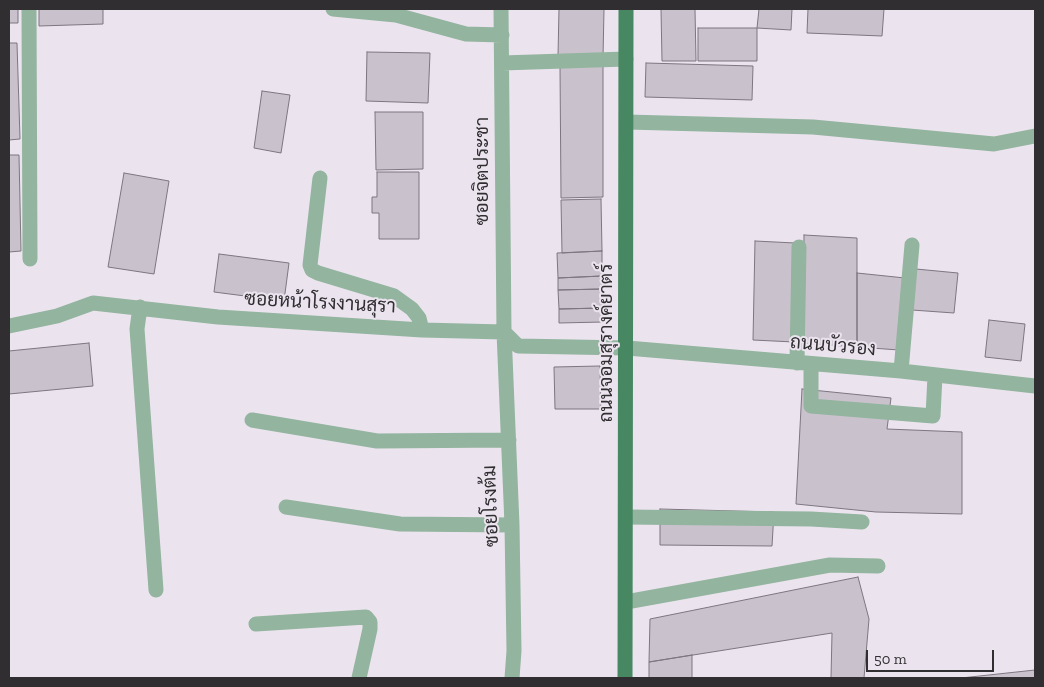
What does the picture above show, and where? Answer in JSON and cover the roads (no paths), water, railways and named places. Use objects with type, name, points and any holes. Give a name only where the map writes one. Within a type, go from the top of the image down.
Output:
[{"type":"main road","name":"ถนนจอมสุรางค์ยาตร์","points":[[625,678],[627,348],[626,9]]},
{"type":"street","points":[[29,9],[30,259]]},
{"type":"street","points":[[333,9],[396,15],[466,34],[502,35]]},
{"type":"street","name":"ซอยจิตประชา","points":[[501,9],[504,332]]},
{"type":"street","points":[[502,64],[626,59]]},
{"type":"street","points":[[627,122],[813,127],[994,144],[1035,136]]},
{"type":"street","points":[[320,178],[310,265],[312,270],[394,296],[416,314],[422,330]]},
{"type":"street","points":[[901,371],[912,245]]},
{"type":"street","points":[[799,246],[804,364],[810,406],[933,416],[935,376]]},
{"type":"street","name":"ซอยหน้าโรงงานสุรา","points":[[9,326],[57,316],[94,303],[218,317],[422,330],[504,332]]},
{"type":"street","points":[[140,308],[138,329],[156,590]]},
{"type":"street","points":[[504,332],[518,346],[627,348]]},
{"type":"street","name":"ซอยโรงต้ม","points":[[504,332],[512,525],[514,651],[512,678]]},
{"type":"street","name":"ถนนบัวรอง","points":[[627,348],[901,371],[1035,386]]},
{"type":"street","points":[[252,420],[377,441],[509,440]]},
{"type":"street","points":[[286,508],[400,524],[512,525]]},
{"type":"street","points":[[626,517],[810,519],[862,522]]},
{"type":"street","points":[[626,602],[830,565],[878,566]]},
{"type":"street","points":[[256,624],[366,617],[370,622],[370,629],[359,678]]}]
